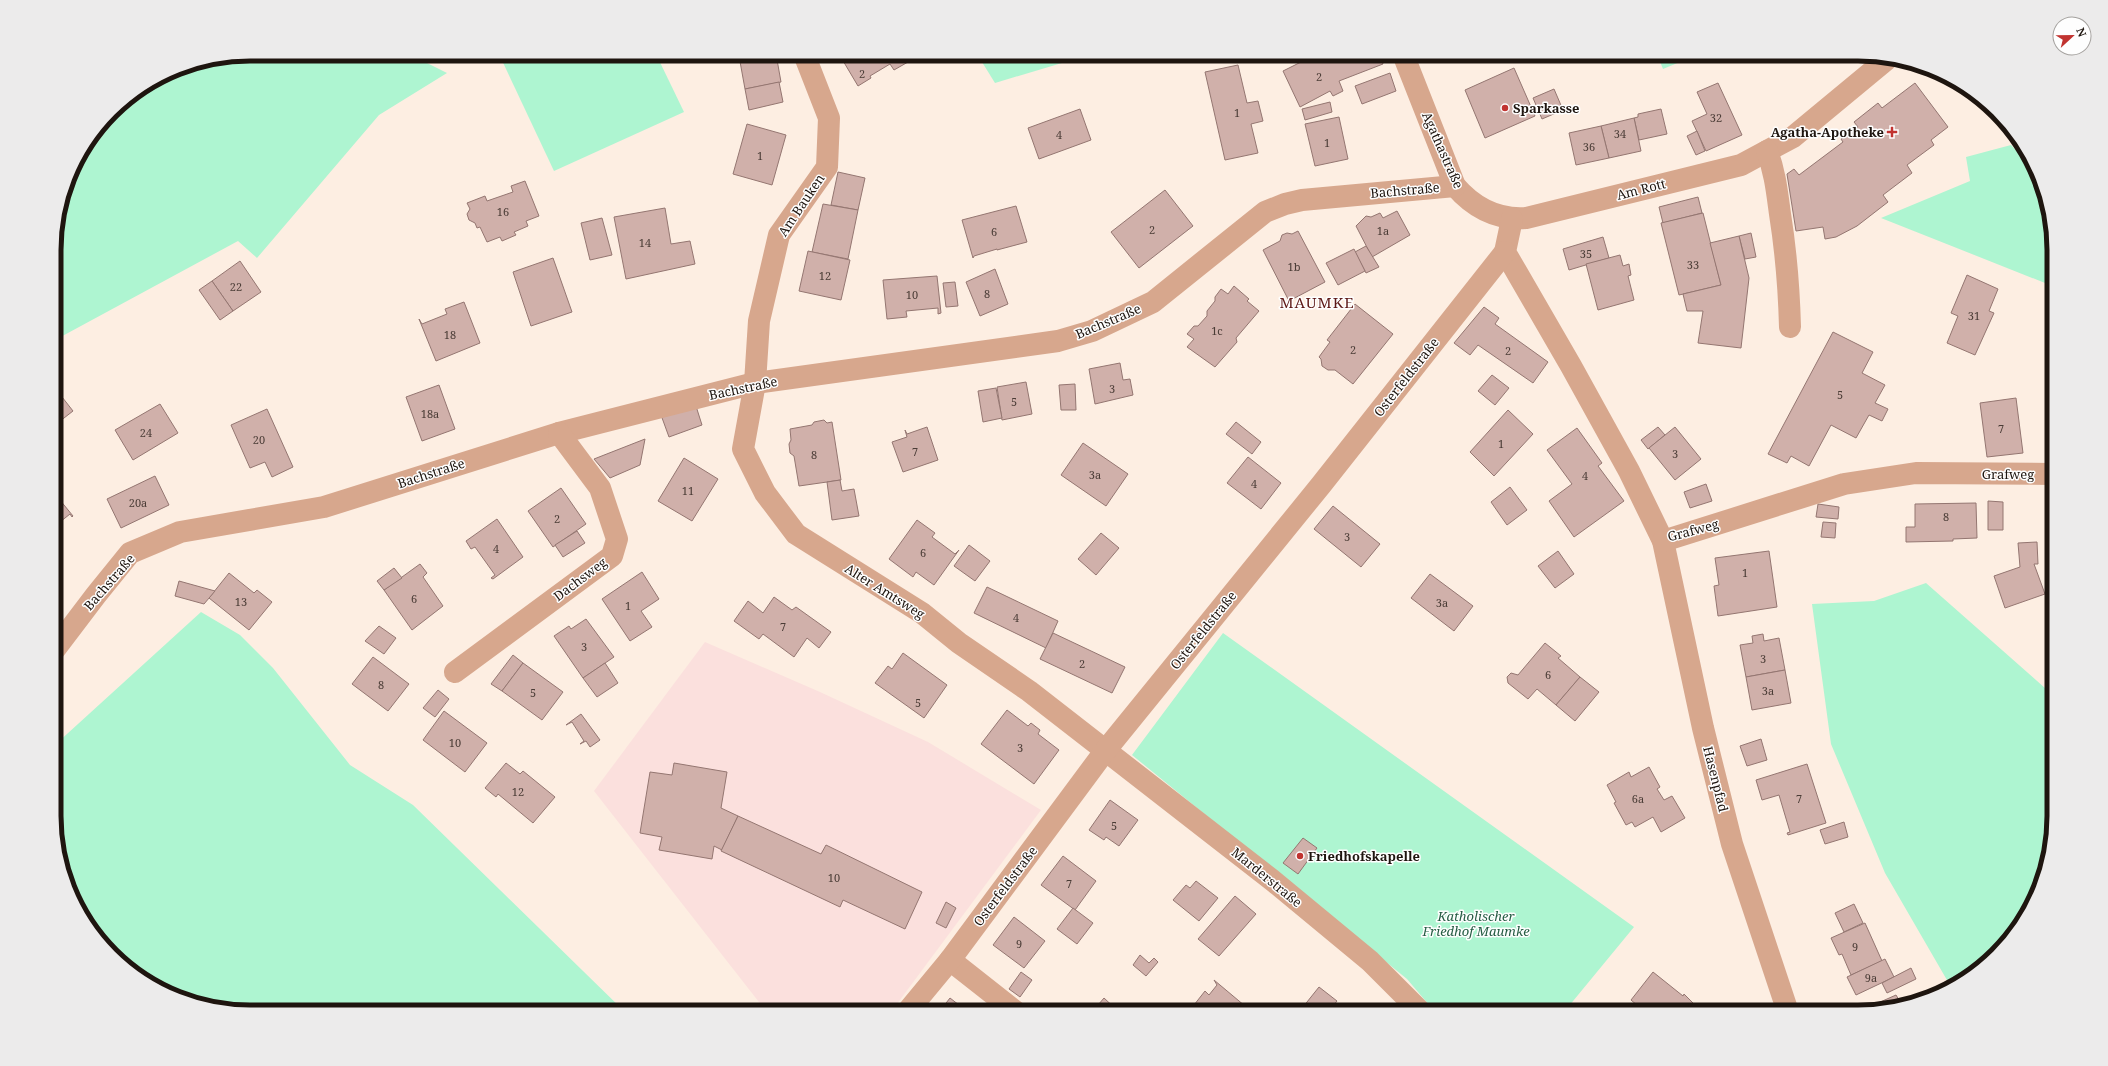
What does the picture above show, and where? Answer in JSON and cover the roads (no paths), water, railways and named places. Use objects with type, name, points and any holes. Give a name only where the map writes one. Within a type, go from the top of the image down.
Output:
[{"type":"street","name":"Am Bauken","points":[[754,383],[759,321],[779,235],[827,167],[829,118],[807,61]]},
{"type":"street","name":"Agathastraße","points":[[1406,61],[1455,186],[1465,197],[1477,206],[1491,213],[1512,219]]},
{"type":"street","name":"Am Rott","points":[[1512,219],[1526,218],[1741,165],[1792,138],[1882,63]]},
{"type":"street","points":[[1767,151],[1774,170],[1782,225],[1788,277],[1790,327]]},
{"type":"street","name":"Bachstraße","points":[[61,642],[130,553],[180,532],[324,507],[559,433],[754,383],[1058,341],[1092,331],[1153,302],[1265,212],[1272,209],[1302,200],[1455,186]]},
{"type":"street","points":[[1505,252],[1512,219]]},
{"type":"street","name":"Grafweg","points":[[1505,252],[1572,366],[1629,471],[1663,541],[1844,484],[1916,474],[2047,474]]},
{"type":"street","name":"Osterfeldstraße","points":[[913,1005],[950,960],[1105,751],[1321,485],[1505,252]]},
{"type":"street","name":"Alter Amtsweg","points":[[754,383],[743,449],[765,493],[796,534],[922,614],[959,643],[1029,691],[1105,751]]},
{"type":"street","name":"Dachsweg","points":[[455,672],[612,556],[617,539],[600,488],[559,433]]},
{"type":"street","name":"Hasenpfad","points":[[1663,541],[1703,728],[1732,844],[1786,1005]]},
{"type":"street","name":"Marderstraße","points":[[1105,751],[1272,880],[1370,961],[1414,1005]]},
{"type":"street","points":[[950,960],[1007,1005]]},
{"type":"place","name":"Sparkasse","points":[[1505,108]]},
{"type":"place","name":"Agatha-Apotheke","points":[[1892,132]]},
{"type":"place","name":"Friedhofskapelle","points":[[1300,856]]},
{"type":"district","name":"MAUMKE","points":[[1317,302]]},
{"type":"park label","name":"Katholischer Friedhof Maumke","points":[[1476,924]]}]
